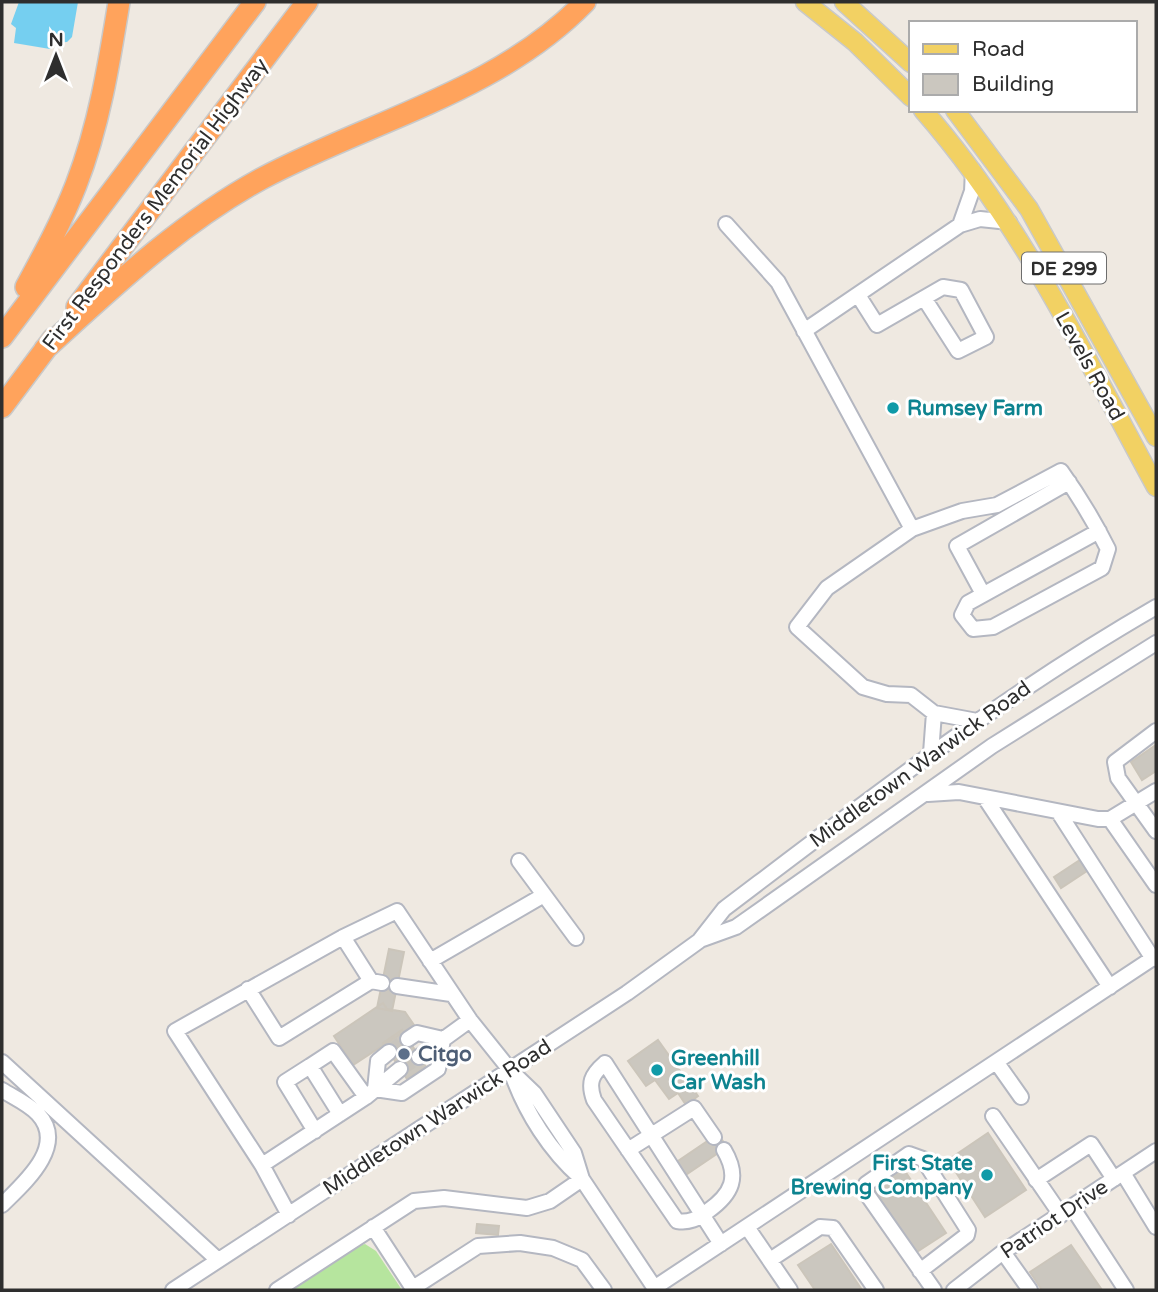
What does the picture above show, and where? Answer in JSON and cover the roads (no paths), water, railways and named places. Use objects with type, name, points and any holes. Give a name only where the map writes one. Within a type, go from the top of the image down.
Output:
[{"type":"highway","points":[[2,335],[57,228],[76,184],[103,93],[119,2]]},
{"type":"highway","name":"First Responders Memorial Highway","points":[[2,335],[255,2]]},
{"type":"highway","name":"First Responders Memorial Highway","points":[[2,407],[307,2]]},
{"type":"highway","points":[[45,349],[138,264],[212,209],[264,178],[494,71],[553,32],[585,2]]},
{"type":"main road","points":[[805,2],[855,42],[909,95]]},
{"type":"main road","points":[[844,2],[909,61]]},
{"type":"main road","name":"Levels Road","points":[[925,112],[973,170],[1009,222],[1156,487]]},
{"type":"main road","name":"Levels Road","points":[[956,112],[1029,209],[1156,437]]},
{"type":"street","points":[[960,225],[972,191],[973,170]]},
{"type":"street","points":[[804,331],[960,225],[979,219],[1009,222]]},
{"type":"street","points":[[726,224],[778,282],[912,529]]},
{"type":"street","points":[[858,295],[877,325],[943,287],[961,290],[986,337],[958,351],[924,298]]},
{"type":"street","points":[[977,721],[933,713],[911,695],[887,694],[863,687],[797,627],[827,588],[912,529],[962,511],[997,505],[1061,471],[1077,491],[1099,531],[1108,549],[1102,568],[993,627],[973,629],[962,615],[968,603],[1099,531]]},
{"type":"street","points":[[983,594],[957,546],[1069,482]]},
{"type":"street","name":"Middletown Warwick Road","points":[[699,941],[724,909],[931,753],[1026,686],[1156,607]]},
{"type":"street","name":"Middletown Warwick Road","points":[[173,1290],[627,993],[699,941],[736,927],[1043,712],[1156,643]]},
{"type":"street","points":[[931,753],[933,713]]},
{"type":"street","points":[[1156,731],[1115,762],[1118,778],[1156,831]]},
{"type":"street","points":[[923,795],[948,791],[1059,813],[1110,819],[1156,790]]},
{"type":"street","points":[[985,798],[1111,987]]},
{"type":"street","points":[[289,1215],[262,1165],[174,1031],[343,937],[397,911],[470,1020],[510,1070],[521,1101],[561,1161],[582,1179],[655,1289],[1155,958],[1059,813]]},
{"type":"street","points":[[1110,819],[1156,885]]},
{"type":"street","points":[[519,861],[576,938]]},
{"type":"street","points":[[430,961],[544,895]]},
{"type":"street","points":[[343,937],[383,984]]},
{"type":"street","points":[[248,989],[279,1038],[383,984],[452,993]]},
{"type":"street","points":[[419,1057],[470,1020]]},
{"type":"street","points":[[408,1039],[416,1033],[443,1039]]},
{"type":"street","points":[[315,1131],[285,1082],[333,1051],[370,1093],[402,1093],[438,1069],[443,1039]]},
{"type":"street","points":[[370,1093],[378,1060],[389,1052]]},
{"type":"street","points":[[721,1244],[703,1215],[605,1063],[593,1073],[589,1086],[594,1100],[677,1221],[688,1223],[703,1215],[725,1199],[733,1178],[731,1162],[724,1150]]},
{"type":"street","points":[[997,1063],[1021,1097]]},
{"type":"street","points":[[4,1065],[218,1261]]},
{"type":"street","points":[[310,1066],[340,1114]]},
{"type":"street","points":[[262,1165],[340,1114],[400,1069]]},
{"type":"street","points":[[2,1090],[36,1111],[44,1120],[47,1146],[36,1169],[2,1205]]},
{"type":"street","points":[[628,1150],[694,1108],[714,1137]]},
{"type":"street","points":[[993,1116],[1036,1180],[1066,1211],[1126,1290]]},
{"type":"street","points":[[1036,1180],[1090,1144],[1119,1176],[1156,1227]]},
{"type":"street","name":"Patriot Drive","points":[[954,1290],[970,1285],[1003,1252],[1156,1151]]},
{"type":"street","points":[[919,1271],[967,1235],[968,1230],[923,1159],[909,1154],[866,1184],[864,1190],[919,1271],[934,1290]]},
{"type":"street","points":[[277,1290],[404,1206],[424,1199],[444,1198],[527,1208],[550,1201],[582,1179]]},
{"type":"street","points":[[373,1227],[414,1289],[478,1246],[520,1243],[553,1248],[582,1260],[604,1290]]},
{"type":"street","points":[[747,1227],[790,1290]]},
{"type":"street","points":[[770,1260],[820,1227],[833,1228],[876,1290]]},
{"type":"street","points":[[1003,1252],[1030,1290]]},
{"type":"water","points":[[19,2],[78,2],[72,37],[67,42],[55,43],[50,49],[14,43],[16,28],[11,24]]},
{"type":"tunnel","points":[[389,1052],[408,1039]]},
{"type":"tunnel","points":[[400,1069],[419,1057]]},
{"type":"place","name":"Rumsey Farm","points":[[893,408]]},
{"type":"place","name":"Citgo","points":[[404,1054]]},
{"type":"place","name":"Greenhill Car Wash","points":[[657,1070]]},
{"type":"place","name":"First State Brewing Company","points":[[987,1175]]}]
